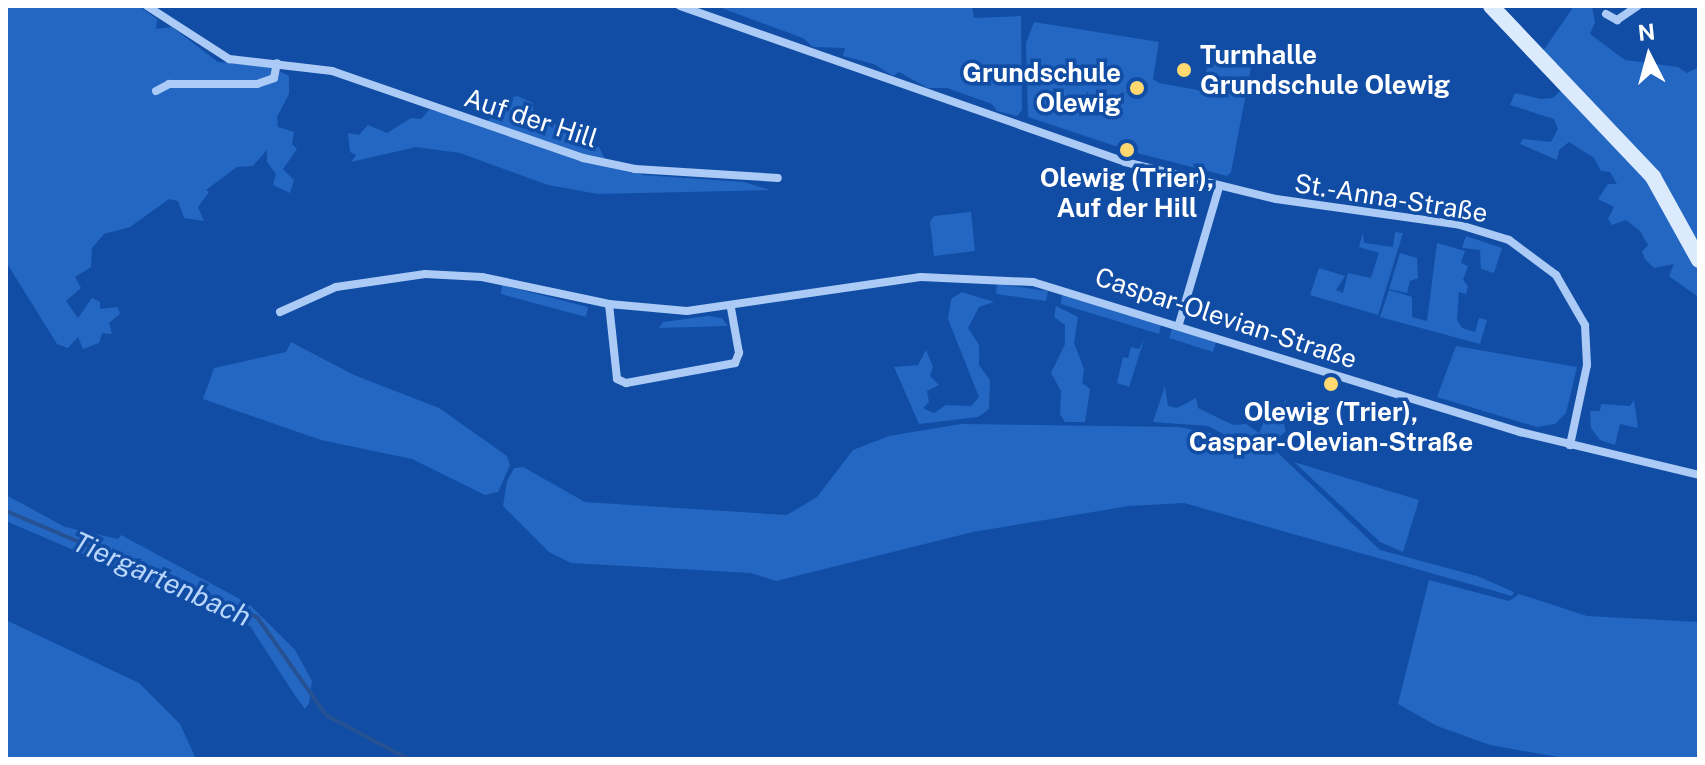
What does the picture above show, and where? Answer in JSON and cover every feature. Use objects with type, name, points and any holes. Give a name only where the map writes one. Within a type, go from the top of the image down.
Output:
[{"type":"street","name":"Auf der Hill","points":[[147,6],[217,55],[344,75],[583,158],[635,169],[778,178]]},
{"type":"street","name":"St.-Anna-Straße","points":[[680,6],[1065,143],[1219,187],[1377,217],[1464,225],[1530,253],[1570,293],[1587,331],[1587,365],[1570,445]]},
{"type":"street","points":[[1491,6],[1653,177],[1699,260]]},
{"type":"street","points":[[1606,14],[1623,18],[1638,6]]},
{"type":"street","points":[[156,91],[169,84],[261,83],[274,78],[277,63]]},
{"type":"street","points":[[1179,324],[1219,187]]},
{"type":"street","name":"Caspar-Olevian-Straße","points":[[280,312],[336,287],[425,274],[497,279],[609,304],[687,311],[731,308],[894,279],[971,276],[1053,285],[1570,445],[1699,475]]},
{"type":"street","points":[[609,304],[617,379],[626,383],[735,363],[739,353],[731,308]]},
{"type":"shaded area","points":[[6,6],[139,6],[157,19],[156,29],[172,27],[218,62],[271,67],[289,76],[289,94],[277,117],[278,127],[294,132],[292,144],[297,149],[283,169],[294,180],[290,193],[273,185],[276,174],[267,162],[267,150],[253,166],[237,167],[206,190],[209,192],[198,207],[204,221],[184,218],[178,201],[169,199],[130,227],[104,234],[92,248],[91,267],[75,277],[81,288],[66,301],[78,318],[92,298],[100,302],[100,309],[118,307],[120,314],[109,323],[112,334],[102,333],[99,343],[83,349],[78,337],[68,348],[57,344],[6,262]]},
{"type":"shaded area","points":[[716,6],[972,6],[974,18],[1021,16],[1022,110],[1017,116],[997,111],[992,104],[947,88],[928,88],[899,72],[893,76],[874,64],[843,56],[845,48],[813,47],[803,38]]},
{"type":"shaded area","points":[[1574,6],[1592,7],[1595,22],[1590,34],[1625,60],[1678,67],[1687,73],[1699,67],[1699,303],[1697,296],[1669,276],[1674,264],[1654,268],[1645,259],[1642,252],[1648,245],[1640,231],[1626,220],[1612,225],[1608,219],[1614,207],[1598,199],[1608,184],[1617,184],[1610,172],[1601,171],[1594,158],[1569,142],[1559,150],[1557,160],[1520,144],[1523,139],[1551,142],[1558,129],[1554,119],[1510,105],[1515,93],[1541,99],[1553,98],[1562,89],[1543,51]]},
{"type":"shaded area","name":"Grundschule Olewig","points":[[1034,22],[1159,42],[1153,79],[1159,83],[1203,91],[1209,55],[1252,62],[1231,172],[1227,176],[1133,152],[1028,117],[1026,43]]},
{"type":"shaded area","points":[[517,96],[533,103],[533,112],[553,125],[565,122],[590,146],[599,147],[605,159],[643,175],[744,182],[770,190],[598,194],[548,185],[460,153],[416,147],[351,162],[356,155],[350,152],[348,133],[359,135],[368,125],[387,133],[411,118],[421,119],[429,110],[488,121],[502,101]]},
{"type":"shaded area","points":[[971,212],[975,251],[934,256],[930,222],[934,216]]},
{"type":"shaded area","points":[[1363,232],[1364,243],[1393,247],[1395,232],[1403,233],[1378,315],[1310,295],[1319,268],[1345,276],[1336,290],[1343,293],[1348,273],[1371,278],[1379,253],[1359,247]]},
{"type":"shaded area","points":[[1466,236],[1502,248],[1494,273],[1481,269],[1480,250],[1462,248]]},
{"type":"shaded area","points":[[1437,243],[1465,251],[1461,263],[1468,266],[1463,280],[1468,286],[1466,294],[1459,292],[1457,320],[1462,328],[1475,332],[1479,318],[1487,320],[1480,344],[1380,317],[1389,290],[1412,297],[1412,317],[1427,321]]},
{"type":"shaded area","points":[[1400,253],[1417,258],[1418,278],[1410,281],[1407,293],[1389,289]]},
{"type":"shaded area","points":[[997,284],[1048,291],[1046,301],[996,294]]},
{"type":"shaded area","points":[[502,285],[588,307],[586,317],[501,294]]},
{"type":"shaded area","points":[[962,292],[994,302],[979,307],[968,328],[979,345],[979,365],[990,380],[989,409],[978,417],[919,424],[894,367],[918,365],[926,350],[933,367],[930,376],[939,385],[927,391],[929,402],[923,408],[934,413],[946,405],[971,406],[979,397],[948,319],[951,299]]},
{"type":"shaded area","points":[[1062,294],[1161,325],[1159,334],[1061,304]]},
{"type":"shaded area","points":[[1056,306],[1078,317],[1074,343],[1084,369],[1082,383],[1090,389],[1085,422],[1065,422],[1060,414],[1061,391],[1051,373],[1065,344],[1065,325],[1054,317]]},
{"type":"shaded area","points":[[708,316],[722,318],[728,326],[659,328],[663,322]]},
{"type":"shaded area","points":[[1172,328],[1216,342],[1213,352],[1169,338]]},
{"type":"shaded area","points":[[1144,340],[1129,387],[1117,383],[1123,357],[1128,358],[1131,347],[1139,349]]},
{"type":"shaded area","points":[[291,342],[354,375],[439,408],[507,456],[510,465],[498,492],[485,495],[412,459],[321,440],[203,399],[214,368],[286,352]]},
{"type":"shaded area","points":[[1456,346],[1577,367],[1566,413],[1555,424],[1537,427],[1437,397]]},
{"type":"shaded area","points":[[1165,386],[1168,406],[1177,408],[1196,398],[1198,408],[1233,425],[1246,424],[1259,433],[1266,417],[1278,414],[1287,397],[1281,416],[1286,431],[1271,445],[1231,438],[1278,453],[1380,550],[1477,576],[1514,592],[1512,596],[1184,503],[1129,506],[973,532],[776,581],[751,573],[571,563],[549,552],[503,506],[507,481],[514,468],[523,467],[585,502],[787,515],[817,497],[853,450],[889,436],[961,424],[1179,427],[1229,437],[1208,426],[1153,422]]},
{"type":"shaded area","points":[[1634,400],[1638,428],[1620,424],[1615,445],[1600,440],[1591,428],[1590,411],[1600,411],[1601,404],[1630,406]]},
{"type":"shaded area","points":[[1294,462],[1419,500],[1403,552],[1380,542]]},
{"type":"shaded area","points":[[6,495],[65,527],[118,539],[121,535],[249,604],[295,650],[312,681],[309,703],[305,709],[250,626],[6,521]]},
{"type":"shaded area","points":[[1429,580],[1509,601],[1519,594],[1587,616],[1699,622],[1699,759],[1569,759],[1490,745],[1437,726],[1398,704]]},
{"type":"shaded area","points":[[6,620],[139,683],[180,724],[196,759],[6,759]]},
{"type":"waterway","name":"Tiergartenbach","points":[[6,511],[257,617],[326,715],[408,759]]},
{"type":"place","name":"Turnhalle Grundschule Olewig","points":[[1184,70]]},
{"type":"place","name":"Grundschule Olewig","points":[[1137,88]]},
{"type":"place","name":"Olewig (Trier), Auf der Hill","points":[[1127,150]]},
{"type":"place","name":"Olewig (Trier), Caspar-Olevian-Straße","points":[[1331,384]]}]
